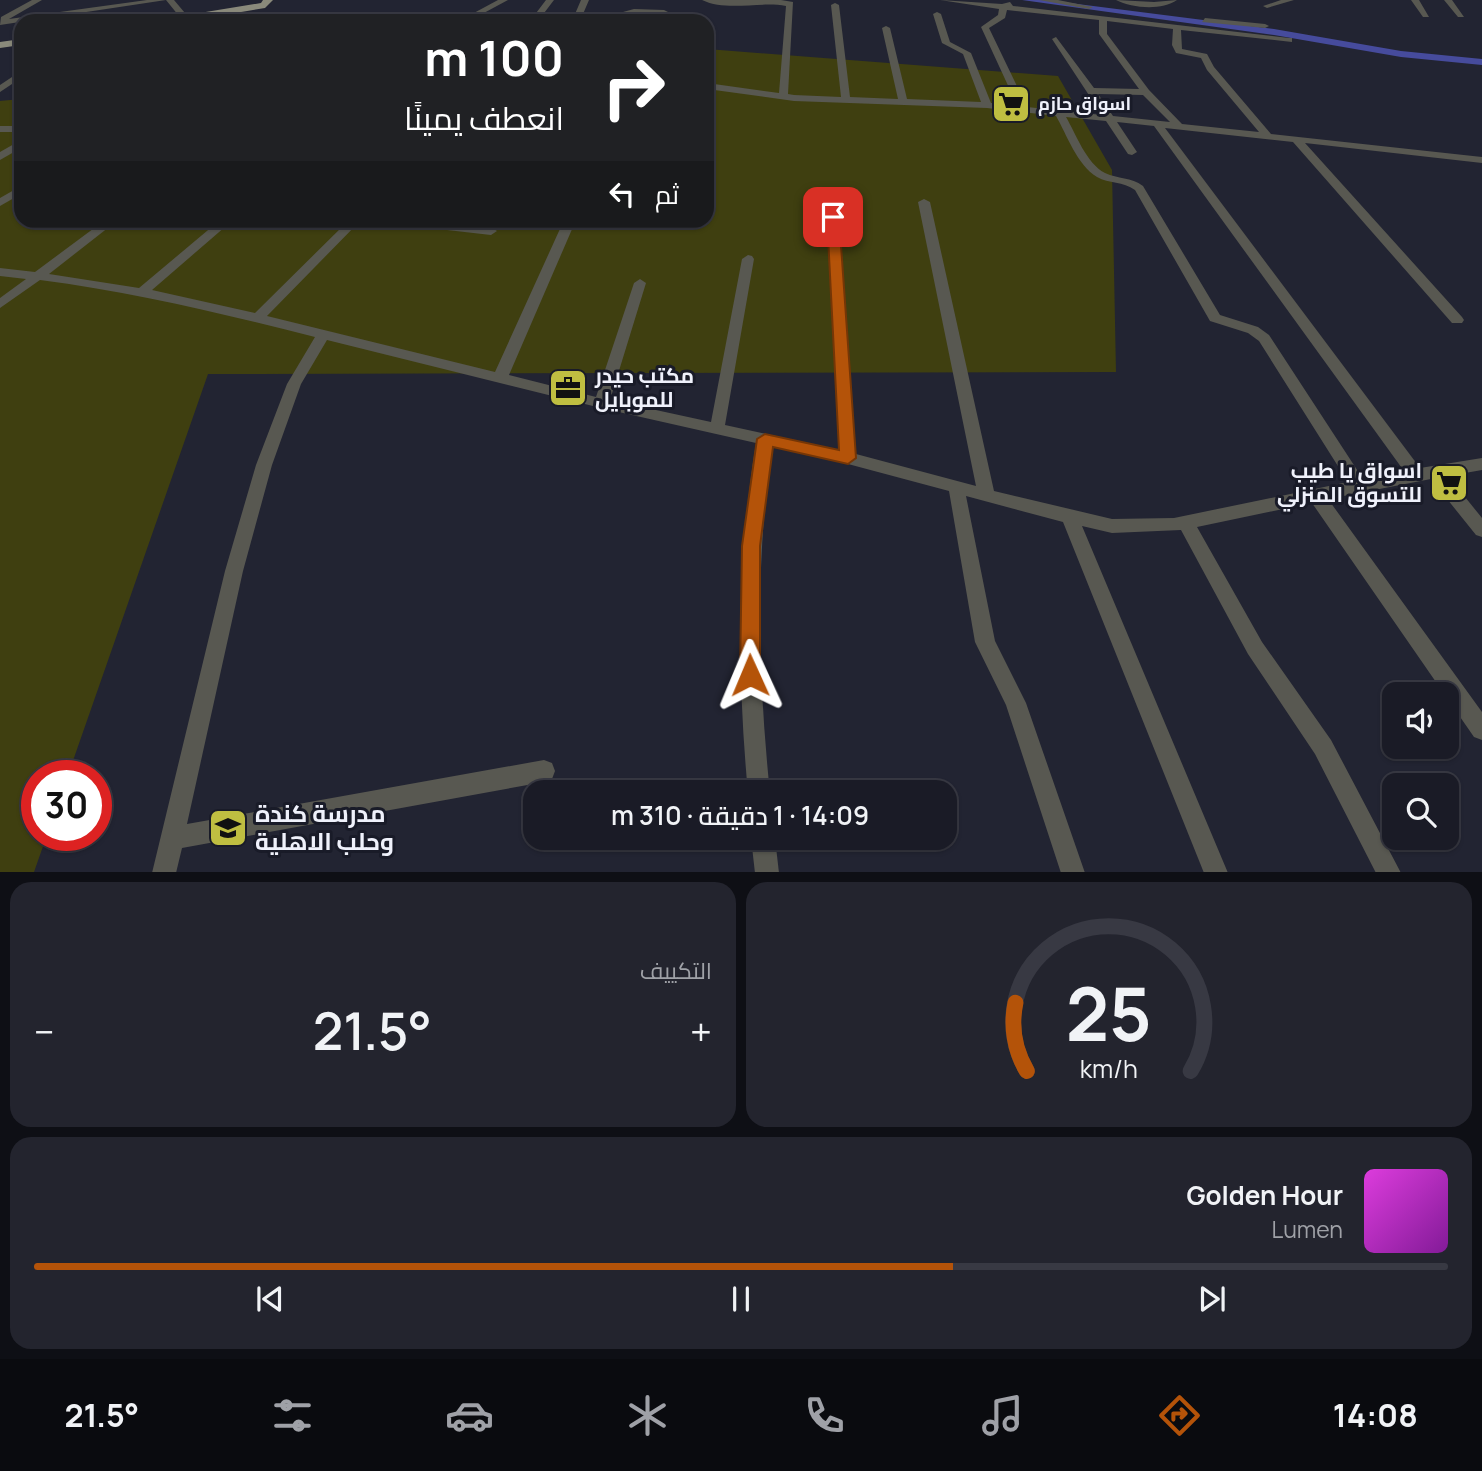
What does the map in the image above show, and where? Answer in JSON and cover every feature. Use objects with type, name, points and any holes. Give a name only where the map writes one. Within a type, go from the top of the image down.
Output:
[{"type":"main road","points":[[217,14],[261,7],[268,4],[268,0]]},
{"type":"street","points":[[0,22],[38,0]]},
{"type":"street","points":[[59,14],[163,0]]},
{"type":"street","points":[[170,0],[182,14]]},
{"type":"street","points":[[477,14],[504,0]]},
{"type":"street","points":[[539,14],[550,0]]},
{"type":"street","points":[[706,0],[790,4],[783,97]]},
{"type":"street","points":[[944,0],[1289,40]]},
{"type":"street","points":[[1003,7],[1018,0]]},
{"type":"street","points":[[1043,0],[1184,18]]},
{"type":"street","points":[[1121,0],[1167,4],[1173,0]]},
{"type":"street","points":[[1259,0],[1272,5],[1290,0]]},
{"type":"street","points":[[1415,0],[1426,15]]},
{"type":"street","points":[[1448,0],[1461,15]]},
{"type":"street","points":[[835,5],[846,101]]},
{"type":"street","points":[[1003,7],[1002,16],[985,27],[1023,109]]},
{"type":"street","points":[[626,14],[634,11],[664,12]]},
{"type":"street","points":[[937,14],[946,43],[967,53],[987,106]]},
{"type":"street","points":[[1103,19],[1103,34],[1146,92],[1178,125]]},
{"type":"street","points":[[1197,19],[1265,26]]},
{"type":"street","points":[[886,28],[903,101]]},
{"type":"street","points":[[1177,28],[1176,45],[1179,51],[1204,56],[1210,68],[1268,135]]},
{"type":"street","points":[[1056,39],[1088,91],[1132,152]]},
{"type":"street","points":[[714,87],[783,97],[1023,109],[1482,160]]},
{"type":"street","points":[[1088,91],[1146,92]]},
{"type":"street","points":[[1059,113],[1092,170],[1102,176],[1129,181],[1139,188],[1215,318],[1232,326],[1253,327],[1264,338],[1359,486]]},
{"type":"street","points":[[1156,123],[1416,475]]},
{"type":"street","points":[[1295,138],[1457,320]]},
{"type":"street","points":[[924,202],[986,495]]},
{"type":"street","points":[[833,217],[848,458]]},
{"type":"street","points":[[0,304],[102,228]]},
{"type":"street","points":[[142,292],[219,228]]},
{"type":"street","points":[[257,319],[348,228]]},
{"type":"street","points":[[465,228],[491,231]]},
{"type":"street","points":[[502,376],[567,228]]},
{"type":"street","points":[[717,429],[748,259]]},
{"type":"street","points":[[0,272],[40,275],[142,292],[502,376],[601,403],[848,458],[1112,526],[1149,527],[1186,523],[1359,486],[1482,464]]},
{"type":"street","points":[[601,403],[640,283]]},
{"type":"street","points":[[164,872],[234,571],[264,464],[295,384],[323,335]]},
{"type":"street","points":[[757,780],[750,675],[750,586],[754,510],[765,439]]},
{"type":"street","points":[[1435,472],[1482,530]]},
{"type":"street","points":[[956,486],[985,642],[1016,703],[1073,872]]},
{"type":"street","points":[[1316,495],[1482,730]]},
{"type":"street","points":[[1069,516],[1216,872]]},
{"type":"street","points":[[1186,523],[1255,648],[1323,747],[1388,872]]},
{"type":"street","points":[[173,838],[544,771]]},
{"type":"street","points":[[765,850],[767,872]]},
{"type":"shaded area","points":[[714,50],[1058,76],[1112,170],[1116,372],[208,374],[73,760],[21,760],[21,851],[41,851],[34,872],[0,872],[0,101],[14,100],[14,228],[714,228]]},
{"type":"waterway","points":[[1026,0],[1274,32],[1401,54],[1482,62]]},
{"type":"place","name":"اسواق حازم","points":[[1011,104]]},
{"type":"place","name":"مكتب حيدر للموبايل","points":[[568,388]]},
{"type":"place","name":"اسواق يا طيب للتسوق المنزلي","points":[[1449,483]]},
{"type":"place","name":"مدرسة كندة وحلب الاهلية","points":[[228,828]]},
{"type":"route","points":[[750,675],[751,546],[765,439],[848,458],[833,217]]}]
